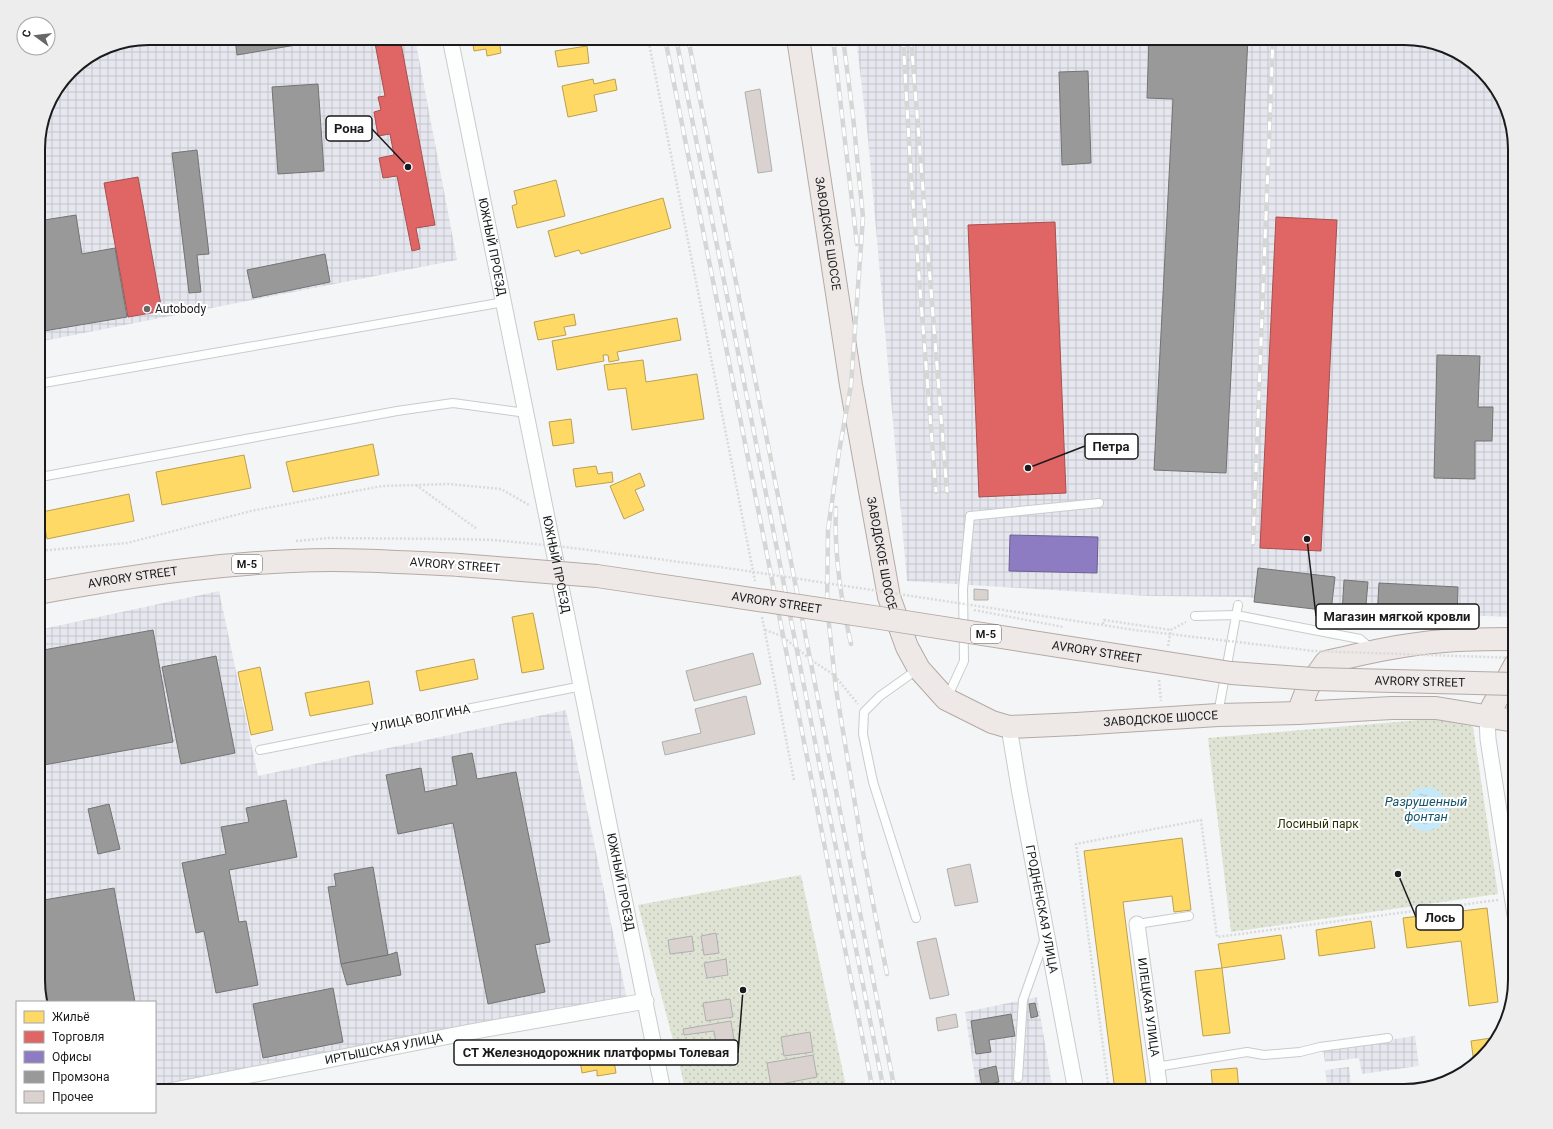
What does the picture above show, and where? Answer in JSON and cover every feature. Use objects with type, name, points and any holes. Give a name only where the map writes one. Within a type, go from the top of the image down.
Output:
[{"type":"main road","name":"ЗАВОДСКОЕ ШОССЕ","points":[[799,45],[851,385],[888,597],[907,647],[919,669],[946,699],[992,722],[1009,727],[1218,715],[1298,713],[1392,708],[1436,708],[1508,720]]},
{"type":"main road","name":"AVRORY STREET","points":[[45,592],[118,578],[220,566],[331,560],[458,565],[597,576],[1231,673],[1313,679],[1508,684]]},
{"type":"main road","points":[[1298,713],[1308,687],[1326,662],[1374,651],[1443,641],[1508,639]]},
{"type":"main road","points":[[1488,717],[1508,678]]},
{"type":"street","name":"ЮЖНЫЙ ПРОЕЗД","points":[[451,45],[662,1084]]},
{"type":"street","points":[[1488,717],[1488,739],[1508,869]]},
{"type":"street","name":"ГРОДНЕНСКАЯ УЛИЦА","points":[[1009,727],[1046,935],[1075,1084]]},
{"type":"street","name":"ИЛЕЦКАЯ УЛИЦА","points":[[1137,924],[1159,1084]]},
{"type":"street","name":"ИРТЫШСКАЯ УЛИЦА","points":[[205,1084],[470,1032],[646,1001]]},
{"type":"lane","points":[[45,383],[504,302]]},
{"type":"lane","points":[[45,476],[397,410],[453,403],[526,413]]},
{"type":"lane","points":[[946,699],[964,661],[963,589],[970,516],[1099,503]]},
{"type":"lane","points":[[1218,715],[1238,605]]},
{"type":"lane","points":[[1195,616],[1236,615],[1360,639],[1374,651]]},
{"type":"lane","points":[[916,918],[873,782],[863,734],[864,712],[880,696],[919,669]]},
{"type":"lane","name":"УЛИЦА ВОЛГИНА","points":[[260,750],[582,686]]},
{"type":"lane","points":[[1137,924],[1189,916]]},
{"type":"lane","points":[[1018,1078],[1023,1000],[1046,935]]},
{"type":"lane","points":[[1156,1066],[1247,1052],[1264,1055],[1300,1052],[1320,1047],[1388,1038]]},
{"type":"path","points":[[649,45],[755,583]]},
{"type":"path","points":[[45,550],[127,543],[251,511],[382,486],[449,484],[501,489],[547,516]]},
{"type":"path","points":[[416,485],[477,529]]},
{"type":"path","points":[[455,539],[494,540],[565,547],[719,567],[1135,630],[1314,652],[1508,658]]},
{"type":"path","points":[[761,614],[794,780]]},
{"type":"path","points":[[1103,624],[1104,620],[1171,630]]},
{"type":"path","points":[[764,630],[782,636],[834,676],[850,693],[864,712]]},
{"type":"path","points":[[1108,1084],[1076,844],[1201,820],[1217,938],[1500,900]]},
{"type":"shaded area","points":[[142,45],[416,45],[457,260],[45,341],[45,142],[51,116],[63,91],[75,75],[103,56],[129,47]]},
{"type":"shaded area","points":[[857,45],[1404,45],[1418,46],[1437,51],[1450,56],[1467,66],[1478,75],[1497,103],[1507,135],[1508,617],[1452,615],[1243,597],[1148,596],[907,581],[868,138]]},
{"type":"shaded area","points":[[219,591],[258,776],[566,710],[627,999],[230,1084],[156,1084],[156,1001],[47,1000],[45,987],[45,628]]},
{"type":"shaded area","points":[[1037,997],[1052,1084],[976,1084],[965,1012]]},
{"type":"shaded area","points":[[1415,1036],[1419,1066],[1362,1074],[1359,1058],[1325,1062],[1323,1049]]},
{"type":"shaded area","points":[[1349,1067],[1351,1084],[1327,1084],[1325,1070]]},
{"type":"green space","name":"Лосиный парк","points":[[1443,718],[1473,727],[1498,894],[1231,932],[1208,738]]},
{"type":"green space","points":[[801,875],[846,1084],[684,1084],[638,905]]},
{"type":"water","name":"Разрушенный фонтан","points":[[1426,787],[1438,791],[1444,797],[1448,809],[1444,821],[1438,827],[1426,831],[1414,827],[1408,821],[1404,809],[1408,797],[1414,791]]},
{"type":"building: Жильё","points":[[473,45],[500,45],[501,53],[487,56],[486,49],[474,51]]},
{"type":"building: Жильё","points":[[587,46],[589,63],[558,67],[555,51]]},
{"type":"building: Жильё","points":[[593,79],[594,84],[615,79],[617,90],[594,95],[597,111],[568,117],[562,86]]},
{"type":"building: Жильё","points":[[556,180],[565,216],[517,228],[512,206],[517,204],[514,191]]},
{"type":"building: Жильё","points":[[663,198],[671,228],[581,254],[579,250],[555,257],[548,231]]},
{"type":"building: Жильё","points":[[574,314],[576,325],[564,327],[566,335],[538,340],[534,322]]},
{"type":"building: Жильё","points":[[677,318],[681,340],[617,352],[619,360],[609,362],[608,355],[603,355],[604,361],[557,370],[552,341]]},
{"type":"building: Жильё","points":[[643,360],[646,382],[697,374],[704,419],[632,430],[626,388],[608,390],[604,365]]},
{"type":"building: Жильё","points":[[571,419],[574,443],[553,446],[549,422]]},
{"type":"building: Жильё","points":[[373,444],[379,475],[293,492],[286,462]]},
{"type":"building: Жильё","points":[[244,455],[251,488],[162,505],[156,472]]},
{"type":"building: Жильё","points":[[596,466],[598,474],[612,472],[613,482],[576,487],[573,469]]},
{"type":"building: Жильё","points":[[640,473],[645,486],[635,490],[644,510],[624,519],[610,486]]},
{"type":"building: Жильё","points":[[129,494],[134,521],[47,539],[45,528],[45,511]]},
{"type":"building: Жильё","points":[[533,613],[544,669],[522,673],[512,617]]},
{"type":"building: Жильё","points":[[474,659],[478,679],[420,691],[416,671]]},
{"type":"building: Жильё","points":[[260,667],[273,730],[251,735],[238,672]]},
{"type":"building: Жильё","points":[[369,681],[373,704],[310,716],[305,693]]},
{"type":"building: Жильё","points":[[1182,838],[1191,910],[1174,912],[1172,896],[1123,902],[1146,1084],[1114,1084],[1084,851]]},
{"type":"building: Жильё","points":[[1487,908],[1498,1002],[1469,1006],[1461,941],[1407,948],[1403,918]]},
{"type":"building: Жильё","points":[[1371,921],[1375,948],[1319,956],[1316,930]]},
{"type":"building: Жильё","points":[[1281,935],[1285,959],[1222,968],[1218,944]]},
{"type":"building: Жильё","points":[[1222,968],[1230,1033],[1203,1036],[1195,971]]},
{"type":"building: Жильё","points":[[1490,1038],[1473,1058],[1471,1041]]},
{"type":"building: Жильё","points":[[612,1049],[616,1073],[597,1076],[597,1070],[582,1073],[580,1060],[584,1059],[583,1054]]},
{"type":"building: Жильё","points":[[1237,1068],[1238,1084],[1212,1084],[1211,1070]]},
{"type":"building: Торговля","points":[[375,45],[401,45],[435,225],[416,228],[420,249],[412,251],[397,176],[383,178],[379,158],[394,155],[390,134],[378,136],[374,112],[381,110],[378,97],[385,96]]},
{"type":"building: Торговля","points":[[138,177],[162,311],[128,317],[104,183]]},
{"type":"building: Торговля","points":[[1276,217],[1337,220],[1321,551],[1260,548]]},
{"type":"building: Торговля","points":[[1055,222],[1066,493],[979,497],[968,225]]},
{"type":"building: Офисы","points":[[1010,535],[1098,537],[1097,573],[1009,571]]},
{"type":"building: Промзона","points":[[236,45],[296,45],[237,55]]},
{"type":"building: Промзона","points":[[1149,45],[1248,45],[1226,473],[1154,470],[1173,99],[1147,98]]},
{"type":"building: Промзона","points":[[1088,71],[1091,163],[1062,165],[1059,72]]},
{"type":"building: Промзона","points":[[318,84],[324,171],[278,174],[272,87]]},
{"type":"building: Промзона","points":[[197,150],[209,254],[197,255],[201,292],[189,293],[172,153]]},
{"type":"building: Промзона","points":[[76,215],[82,254],[115,248],[127,317],[45,331],[45,220]]},
{"type":"building: Промзона","points":[[325,254],[330,282],[253,298],[247,270]]},
{"type":"building: Промзона","points":[[1437,355],[1480,356],[1478,407],[1493,407],[1492,441],[1475,441],[1475,479],[1434,478]]},
{"type":"building: Промзона","points":[[1258,568],[1335,577],[1331,611],[1254,602]]},
{"type":"building: Промзона","points":[[1344,580],[1368,582],[1365,616],[1342,614]]},
{"type":"building: Промзона","points":[[1379,583],[1458,587],[1457,620],[1377,617]]},
{"type":"building: Промзона","points":[[153,630],[173,742],[45,765],[45,650]]},
{"type":"building: Промзона","points":[[216,656],[235,753],[181,764],[162,667]]},
{"type":"building: Промзона","points":[[472,753],[477,779],[516,772],[550,942],[535,945],[545,992],[488,1004],[453,823],[398,834],[386,775],[421,768],[425,792],[457,785],[452,757]]},
{"type":"building: Промзона","points":[[286,800],[297,857],[229,870],[239,922],[246,921],[258,985],[216,993],[204,931],[196,933],[182,863],[226,854],[221,827],[249,822],[246,808]]},
{"type":"building: Промзона","points":[[109,804],[120,849],[98,854],[88,809]]},
{"type":"building: Промзона","points":[[373,867],[388,955],[341,964],[328,887],[336,886],[334,874]]},
{"type":"building: Промзона","points":[[114,888],[135,1001],[47,1001],[45,987],[45,900]]},
{"type":"building: Промзона","points":[[397,952],[401,975],[347,985],[341,964]]},
{"type":"building: Промзона","points":[[333,988],[343,1042],[263,1058],[253,1004]]},
{"type":"building: Промзона","points":[[1035,1003],[1038,1016],[1031,1018],[1029,1004]]},
{"type":"building: Промзона","points":[[1011,1014],[1015,1036],[989,1040],[991,1052],[976,1054],[971,1021]]},
{"type":"building: Промзона","points":[[996,1066],[999,1082],[982,1084],[979,1070]]},
{"type":"building: Прочее","points":[[760,89],[772,171],[758,173],[745,92]]},
{"type":"building: Прочее","points":[[974,589],[988,590],[988,600],[974,600]]},
{"type":"building: Прочее","points":[[753,653],[761,684],[694,701],[686,671]]},
{"type":"building: Прочее","points":[[746,696],[755,734],[665,755],[662,742],[701,733],[695,709]]},
{"type":"building: Прочее","points":[[970,864],[978,902],[955,906],[947,869]]},
{"type":"building: Прочее","points":[[716,933],[719,953],[704,955],[701,936]]},
{"type":"building: Прочее","points":[[692,936],[694,951],[670,954],[668,940]]},
{"type":"building: Прочее","points":[[936,938],[949,995],[930,999],[917,942]]},
{"type":"building: Прочее","points":[[726,959],[728,975],[707,978],[704,963]]},
{"type":"building: Прочее","points":[[730,999],[733,1017],[706,1021],[703,1003]]},
{"type":"building: Прочее","points":[[956,1014],[958,1027],[938,1031],[936,1018]]},
{"type":"building: Прочее","points":[[731,1021],[737,1059],[706,1064],[704,1052],[717,1050],[714,1031],[684,1035],[683,1029]]},
{"type":"building: Прочее","points":[[810,1032],[813,1052],[784,1056],[781,1037]]},
{"type":"building: Прочее","points":[[813,1055],[817,1077],[781,1084],[771,1084],[767,1063]]},
{"type":"railway","points":[[666,45],[872,1084]]},
{"type":"railway","points":[[677,45],[883,1084]]},
{"type":"railway","points":[[689,45],[894,1084]]},
{"type":"railway","points":[[834,45],[857,244]]},
{"type":"railway","points":[[844,45],[853,116],[863,217],[851,385],[839,452],[828,530],[827,606],[836,689],[864,858],[887,974]]},
{"type":"railway","points":[[903,45],[911,175],[936,492]]},
{"type":"railway","points":[[912,45],[947,492]]},
{"type":"railway","points":[[1253,544],[1273,45]]},
{"type":"railway","points":[[836,508],[837,559],[844,611],[851,644]]},
{"type":"place","name":"Рона","points":[[408,167]]},
{"type":"place","name":"Autobody","points":[[147,309]]},
{"type":"place","name":"Петра","points":[[1028,468]]},
{"type":"place","name":"Магазин мягкой кровли","points":[[1307,539]]},
{"type":"place","name":"Лось","points":[[1398,874]]},
{"type":"place","name":"СТ Железнодорожник платформы Толевая","points":[[743,990]]}]
